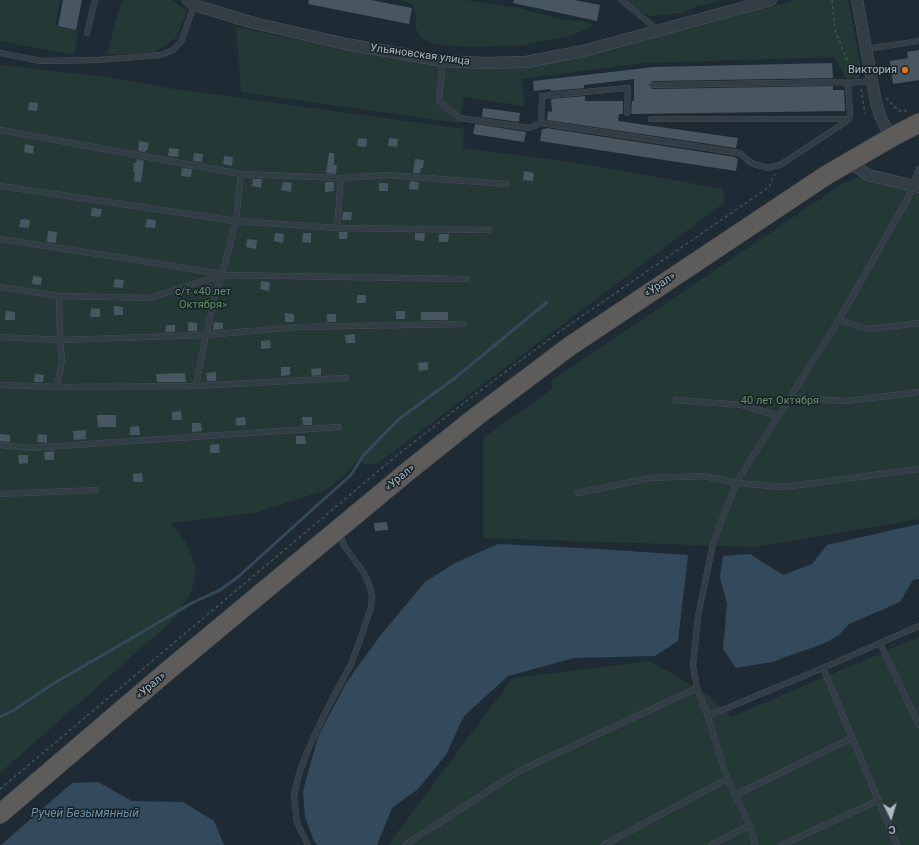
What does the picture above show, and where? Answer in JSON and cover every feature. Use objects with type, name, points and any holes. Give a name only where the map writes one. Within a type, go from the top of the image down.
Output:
[{"type":"highway","points":[[822,171],[916,117]]},
{"type":"highway","points":[[822,171],[841,166],[864,152],[889,132]]},
{"type":"highway","name":"«Урал»","points":[[0,814],[165,673],[323,546],[348,522],[477,416],[570,346],[822,171]]},
{"type":"highway","name":"«Урал»","points":[[0,800],[401,464],[470,409],[564,338],[745,214],[822,171]]},
{"type":"street","name":"Ульяновская улица","points":[[193,2],[254,23],[346,44],[444,61],[485,64],[526,62],[583,51],[771,0]]},
{"type":"street","points":[[857,0],[878,109],[889,132]]},
{"type":"street","points":[[863,172],[859,161],[864,152]]},
{"type":"street","points":[[841,166],[850,164],[868,175],[916,186]]},
{"type":"lane","points":[[87,33],[95,0]]},
{"type":"lane","points":[[621,0],[659,30]]},
{"type":"lane","points":[[0,53],[42,61],[98,60],[161,55],[173,50],[181,42],[193,2]]},
{"type":"lane","points":[[866,49],[919,41]]},
{"type":"lane","points":[[444,61],[439,101],[460,118],[530,128],[541,123],[740,153],[751,163],[768,168],[780,165],[849,119],[848,83]]},
{"type":"lane","points":[[653,85],[859,83],[872,81]]},
{"type":"lane","points":[[541,123],[542,96],[628,88],[627,113]]},
{"type":"lane","points":[[652,119],[849,119]]},
{"type":"lane","points":[[0,130],[241,174],[341,178],[387,175],[506,184]]},
{"type":"lane","points":[[755,845],[750,825],[727,779],[708,716],[697,688],[693,666],[698,616],[713,544],[736,484],[839,320],[916,186],[919,169]]},
{"type":"lane","points":[[196,386],[216,292],[236,221],[241,174]]},
{"type":"lane","points":[[337,228],[341,178]]},
{"type":"lane","points":[[0,186],[236,221],[337,228],[489,230]]},
{"type":"lane","points":[[0,239],[222,275],[467,279]]},
{"type":"lane","points":[[0,287],[59,296],[150,298],[222,275]]},
{"type":"lane","points":[[57,387],[62,361],[59,296]]},
{"type":"lane","points":[[839,320],[868,329],[919,323]]},
{"type":"lane","points":[[0,337],[60,340],[206,335],[297,327],[464,324]]},
{"type":"lane","points":[[0,385],[57,387],[196,386],[346,378]]},
{"type":"lane","points":[[790,398],[847,401],[919,392]]},
{"type":"lane","points":[[676,400],[742,405],[779,416]]},
{"type":"lane","points":[[0,446],[30,448],[339,427]]},
{"type":"lane","points":[[578,493],[650,478],[704,476],[736,484],[784,487],[919,469]]},
{"type":"lane","points":[[0,494],[96,490]]},
{"type":"lane","points":[[308,845],[297,823],[294,796],[299,774],[309,747],[352,662],[371,608],[372,595],[369,584],[364,573],[343,544],[341,537],[348,522]]},
{"type":"lane","points":[[337,545],[347,550]]},
{"type":"lane","points":[[708,716],[919,626]]},
{"type":"lane","points":[[880,643],[919,725]]},
{"type":"lane","points":[[823,668],[897,845]]},
{"type":"lane","points":[[405,845],[519,771],[697,688]]},
{"type":"lane","points":[[735,795],[852,738]]},
{"type":"lane","points":[[604,845],[727,779]]},
{"type":"lane","points":[[782,845],[878,800]]},
{"type":"lane","points":[[711,845],[750,825]]},
{"type":"path","points":[[832,0],[835,30],[844,53],[859,83],[863,96],[865,114]]},
{"type":"path","points":[[883,92],[886,98],[899,111],[905,110],[916,117]]},
{"type":"green space","points":[[0,0],[60,0],[55,26],[78,31],[74,55],[0,41]]},
{"type":"green space","points":[[122,0],[172,0],[187,11],[176,38],[155,52],[107,55]]},
{"type":"green space","points":[[400,0],[465,0],[518,8],[564,20],[582,21],[593,24],[593,26],[573,35],[523,45],[469,47],[443,45],[430,43],[419,36],[416,28],[414,7],[411,4]]},
{"type":"green space","points":[[625,0],[725,0],[697,6],[683,13],[650,16],[635,8]]},
{"type":"green space","points":[[796,0],[848,0],[862,73],[859,78],[847,80],[834,57],[644,63],[522,79],[524,106],[464,97],[459,123],[241,92],[236,27],[372,55],[431,64],[522,66],[619,47]]},
{"type":"green space","name":"с/т «40 лет Октября»","points":[[0,65],[107,77],[168,88],[464,129],[463,148],[578,163],[723,189],[725,202],[378,463],[364,465],[360,458],[342,478],[325,490],[258,512],[171,523],[188,546],[196,568],[192,591],[175,618],[0,773]]},
{"type":"green space","name":"40 лет Октября","points":[[857,177],[919,192],[919,519],[756,547],[483,538],[483,438],[552,389],[552,380],[847,181],[848,183]]},
{"type":"green space","points":[[919,637],[919,845],[388,845],[513,678],[650,661],[707,694],[731,717]]},
{"type":"water","points":[[919,524],[919,579],[913,580],[900,602],[849,624],[839,635],[825,643],[772,662],[736,668],[723,649],[727,604],[720,577],[723,556],[750,554],[783,575],[812,564],[827,545]]},
{"type":"water","points":[[498,544],[688,555],[678,641],[655,656],[574,658],[508,676],[464,716],[446,755],[418,789],[392,808],[377,845],[317,845],[305,817],[303,791],[318,737],[346,683],[380,636],[425,582],[455,563]]},
{"type":"water","name":"Ручей Безымянный","points":[[98,782],[132,801],[183,802],[214,821],[224,845],[1,845],[72,783]]},
{"type":"building","points":[[63,0],[82,0],[76,30],[58,26]]},
{"type":"building","points":[[309,0],[371,0],[412,8],[409,24],[308,4]]},
{"type":"building","points":[[514,0],[574,0],[600,5],[597,21],[513,3]]},
{"type":"building","name":"Виктория","points":[[919,50],[919,80],[893,84],[890,61],[908,58],[907,52]]},
{"type":"building","points":[[832,63],[833,78],[653,81],[649,85],[653,89],[833,86],[833,90],[844,90],[845,111],[631,114],[632,101],[634,101],[634,79],[584,85],[584,88],[551,91],[550,89],[534,91],[533,81],[654,67]]},
{"type":"building","points":[[585,96],[585,101],[623,101],[623,114],[619,114],[618,121],[738,138],[736,148],[547,120],[548,111],[552,112],[551,99]]},
{"type":"building","points":[[29,102],[38,103],[37,111],[28,110]]},
{"type":"building","points":[[483,108],[520,113],[519,122],[482,117]]},
{"type":"building","points":[[475,124],[526,132],[524,142],[473,134]]},
{"type":"building","points":[[546,128],[735,157],[738,159],[736,171],[540,141],[542,129]]},
{"type":"building","points":[[358,138],[367,139],[366,147],[357,146]]},
{"type":"building","points":[[389,138],[398,139],[397,147],[388,146]]},
{"type":"building","points":[[139,141],[149,143],[147,151],[138,151]]},
{"type":"building","points":[[25,144],[34,146],[33,154],[24,152]]},
{"type":"building","points":[[169,148],[179,149],[178,157],[168,156]]},
{"type":"building","points":[[194,153],[203,154],[202,162],[193,161]]},
{"type":"building","points":[[329,153],[334,153],[334,165],[337,165],[336,174],[326,173]]},
{"type":"building","points":[[224,156],[233,157],[232,166],[223,164]]},
{"type":"building","points":[[137,159],[144,161],[141,182],[134,181],[134,163],[136,163]]},
{"type":"building","points":[[415,159],[424,160],[423,168],[421,168],[420,173],[413,173]]},
{"type":"building","points":[[182,168],[192,169],[191,177],[181,176]]},
{"type":"building","points":[[524,171],[534,173],[533,181],[523,180]]},
{"type":"building","points":[[253,179],[262,179],[261,188],[252,186]]},
{"type":"building","points":[[410,181],[419,182],[418,190],[409,189]]},
{"type":"building","points":[[283,182],[292,183],[291,192],[281,190]]},
{"type":"building","points":[[325,182],[334,182],[334,191],[325,192]]},
{"type":"building","points":[[379,183],[388,183],[388,191],[379,191]]},
{"type":"building","points":[[92,208],[102,209],[100,217],[91,216]]},
{"type":"building","points":[[343,212],[352,212],[351,220],[342,220]]},
{"type":"building","points":[[21,219],[30,220],[29,228],[19,227]]},
{"type":"building","points":[[147,219],[156,220],[155,228],[145,227]]},
{"type":"building","points":[[48,231],[57,232],[56,243],[47,242]]},
{"type":"building","points":[[339,232],[348,232],[347,239],[339,239]]},
{"type":"building","points":[[275,233],[284,234],[283,243],[274,241]]},
{"type":"building","points":[[303,233],[311,233],[311,243],[302,242]]},
{"type":"building","points":[[415,233],[425,233],[424,241],[415,240]]},
{"type":"building","points":[[439,234],[449,234],[448,242],[439,242]]},
{"type":"building","points":[[247,239],[257,240],[256,249],[246,247]]},
{"type":"building","points":[[33,276],[42,277],[41,285],[32,284]]},
{"type":"building","points":[[115,279],[124,280],[123,288],[113,287]]},
{"type":"building","points":[[261,281],[270,282],[269,291],[260,289]]},
{"type":"building","points":[[357,295],[366,295],[366,303],[357,303]]},
{"type":"building","points":[[114,306],[123,307],[123,315],[114,315]]},
{"type":"building","points":[[91,308],[100,309],[100,317],[90,317]]},
{"type":"building","points":[[6,311],[15,312],[15,320],[5,320]]},
{"type":"building","points":[[396,311],[405,311],[405,319],[396,319]]},
{"type":"building","points":[[421,312],[448,312],[448,320],[421,320]]},
{"type":"building","points":[[285,313],[294,314],[294,322],[285,322]]},
{"type":"building","points":[[327,314],[336,314],[336,322],[327,322]]},
{"type":"building","points":[[188,322],[197,323],[197,331],[188,331]]},
{"type":"building","points":[[214,322],[223,323],[223,329],[213,330]]},
{"type":"building","points":[[166,325],[175,325],[175,332],[165,332]]},
{"type":"building","points":[[355,334],[355,343],[346,343],[345,335]]},
{"type":"building","points":[[270,340],[271,348],[261,349],[261,341]]},
{"type":"building","points":[[428,362],[428,370],[419,371],[418,363]]},
{"type":"building","points":[[281,367],[290,367],[290,375],[281,376]]},
{"type":"building","points":[[321,368],[321,375],[312,376],[311,369]]},
{"type":"building","points":[[216,372],[216,381],[207,381],[206,373]]},
{"type":"building","points":[[185,373],[186,382],[157,382],[156,374]]},
{"type":"building","points":[[35,374],[44,375],[43,382],[34,382]]},
{"type":"building","points":[[181,411],[182,420],[172,420],[172,412]]},
{"type":"building","points":[[97,415],[116,415],[116,427],[98,427]]},
{"type":"building","points":[[245,417],[246,425],[236,426],[236,418]]},
{"type":"building","points":[[302,417],[312,417],[312,425],[303,425]]},
{"type":"building","points":[[192,423],[201,423],[202,431],[192,432]]},
{"type":"building","points":[[139,426],[140,435],[130,435],[130,427]]},
{"type":"building","points":[[86,430],[86,439],[74,440],[73,431]]},
{"type":"building","points":[[0,434],[10,435],[10,442],[0,441]]},
{"type":"building","points":[[38,434],[47,435],[47,443],[37,442]]},
{"type":"building","points":[[296,436],[305,436],[306,444],[296,444]]},
{"type":"building","points":[[219,444],[220,453],[210,453],[210,445]]},
{"type":"building","points":[[54,451],[54,460],[45,460],[44,452]]},
{"type":"building","points":[[18,455],[28,455],[28,463],[19,464]]},
{"type":"building","points":[[142,473],[143,482],[133,482],[133,474]]},
{"type":"building","points":[[387,522],[388,530],[375,531],[374,523]]},
{"type":"waterway","points":[[0,717],[14,710],[51,685],[192,603],[220,590],[238,577],[351,475],[363,456],[399,419],[455,378],[547,302]]},
{"type":"place","name":"Виктория","points":[[905,70]]}]
